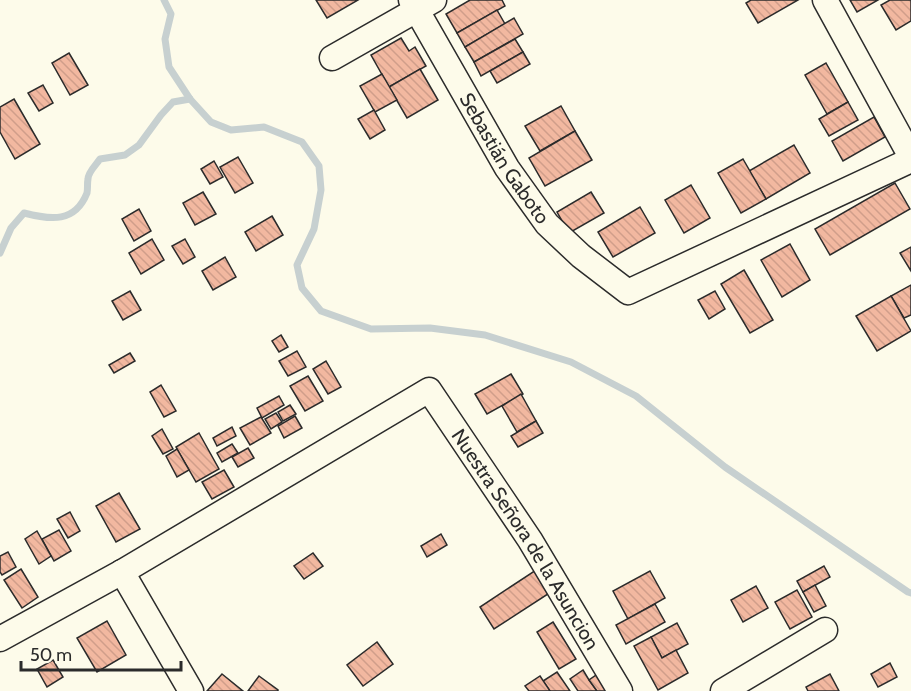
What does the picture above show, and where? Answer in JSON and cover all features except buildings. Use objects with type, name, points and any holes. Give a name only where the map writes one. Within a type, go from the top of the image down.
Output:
[{"type":"street","points":[[825,0],[911,159]]},
{"type":"street","points":[[332,58],[420,3]]},
{"type":"street","name":"Sebastián Gaboto","points":[[420,3],[507,168],[547,224],[581,256],[628,292],[911,159]]},
{"type":"street","name":"Nuestra Señora de la Asuncion","points":[[122,572],[429,390],[530,540],[620,691]]},
{"type":"street","points":[[0,639],[122,572],[191,691]]},
{"type":"street","points":[[723,691],[825,630]]},
{"type":"waterway","points":[[164,0],[171,14],[165,39],[169,67],[190,99],[211,122],[231,130],[264,127],[302,142],[319,166],[321,190],[314,229],[297,265],[302,288],[321,311],[371,329],[430,328],[485,335],[571,362],[636,396],[725,467],[911,593]]},
{"type":"waterway","points":[[0,253],[11,228],[24,213],[53,218],[76,210],[87,193],[89,174],[100,159],[125,155],[139,145],[173,102],[190,99]]}]
